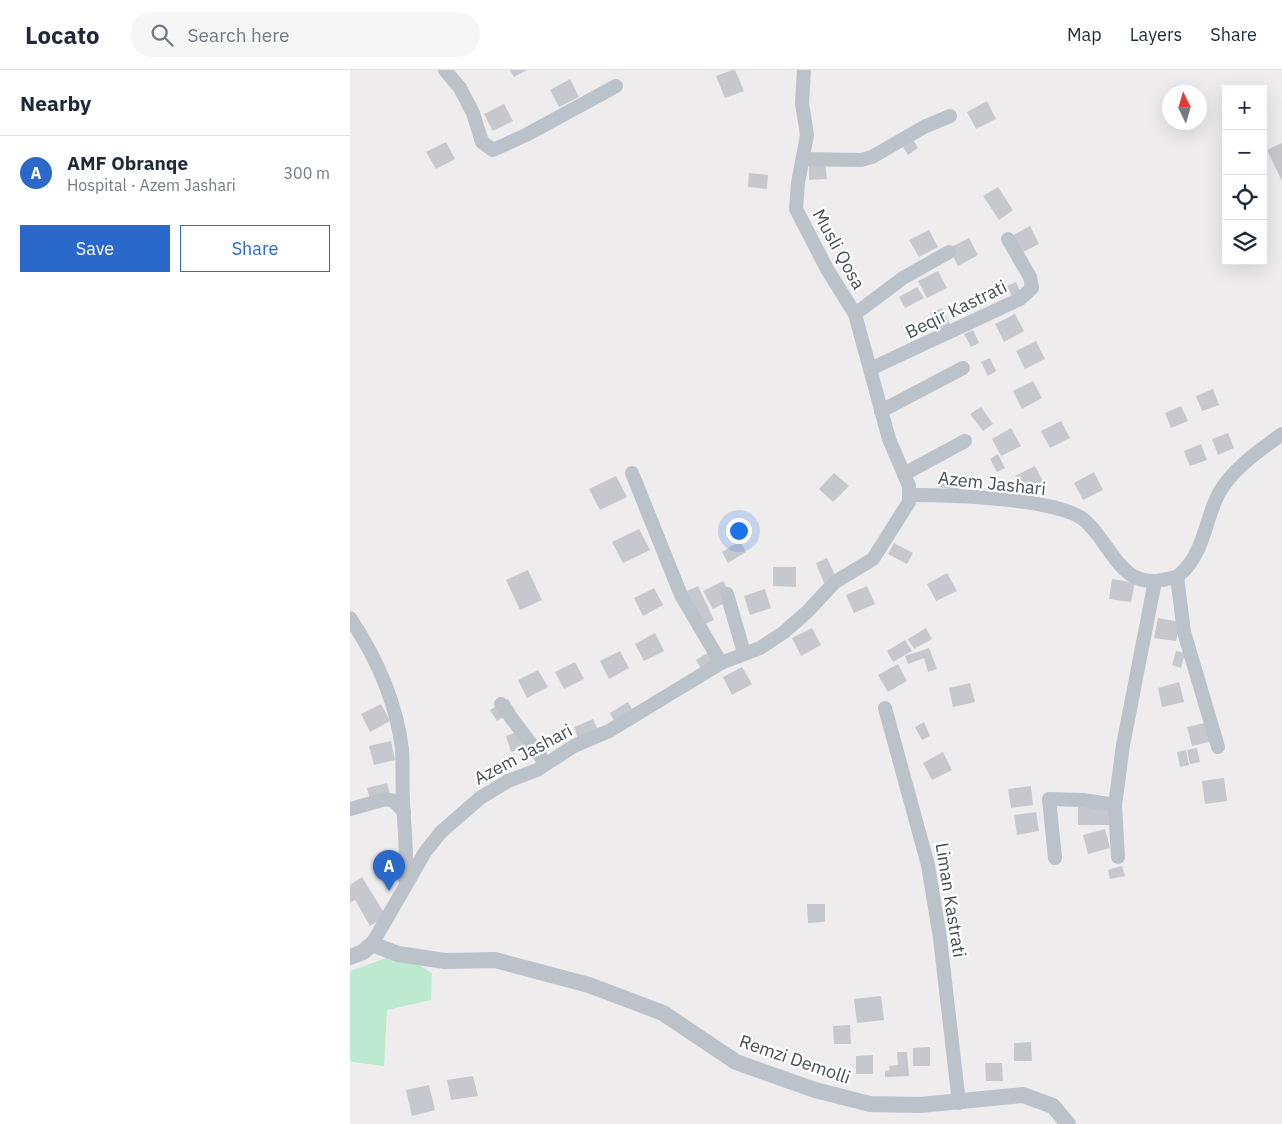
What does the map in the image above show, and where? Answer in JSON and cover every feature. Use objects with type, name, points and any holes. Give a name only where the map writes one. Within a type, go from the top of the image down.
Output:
[{"type":"street","points":[[445,70],[460,88],[472,113],[482,142],[493,150],[526,136],[616,86]]},
{"type":"street","name":"Musli Qosa","points":[[804,70],[802,103],[807,135],[798,183],[796,210],[856,319]]},
{"type":"street","points":[[803,159],[861,160],[872,158],[924,127],[950,116]]},
{"type":"street","name":"Beqir Kastrati","points":[[870,369],[935,340],[1029,292],[1032,288],[1030,277],[1008,239]]},
{"type":"street","points":[[911,495],[889,439],[856,319],[902,278],[950,252]]},
{"type":"street","points":[[881,411],[963,368]]},
{"type":"street","points":[[1218,747],[1184,632],[1177,577],[1194,555],[1222,487],[1241,466],[1282,434]]},
{"type":"street","points":[[904,474],[965,440]]},
{"type":"street","points":[[632,473],[681,594],[722,662]]},
{"type":"street","name":"Azem Jashari","points":[[372,944],[425,852],[453,821],[494,789],[546,764],[574,746],[609,731],[722,662],[760,648],[782,633],[807,612],[835,582],[868,564],[906,508],[911,495],[961,495],[1027,504],[1066,513],[1082,519],[1104,542],[1119,565],[1131,576],[1139,580],[1155,582],[1177,577]]},
{"type":"street","points":[[1118,857],[1115,805],[1139,655],[1155,582]]},
{"type":"street","points":[[727,594],[744,653]]},
{"type":"street","points":[[350,618],[377,660],[386,685],[401,746],[408,849],[404,887]]},
{"type":"street","points":[[501,704],[546,764]]},
{"type":"street","name":"Liman Kastrati","points":[[885,708],[928,865],[941,946],[959,1103]]},
{"type":"street","points":[[350,809],[386,799],[394,801],[404,812]]},
{"type":"street","points":[[1055,858],[1049,799],[1083,800],[1115,805]]},
{"type":"street","points":[[350,957],[363,952],[372,944]]},
{"type":"street","name":"Remzi Demolli","points":[[372,944],[398,954],[445,962],[495,960],[526,966],[588,985],[663,1013],[736,1062],[816,1090],[870,1104],[888,1106],[959,1103],[1023,1096],[1054,1106],[1068,1124]]},
{"type":"green space","points":[[389,957],[419,965],[432,973],[431,1000],[387,1010],[384,1066],[352,1062],[350,1060],[350,971]]},
{"type":"building","points":[[510,70],[527,70],[514,77]]},
{"type":"building","points":[[735,70],[744,91],[725,98],[716,76]]},
{"type":"building","points":[[570,79],[579,97],[559,107],[550,90]]},
{"type":"building","points":[[987,101],[996,119],[976,129],[967,112]]},
{"type":"building","points":[[504,104],[513,121],[493,131],[484,114]]},
{"type":"building","points":[[911,136],[918,148],[908,155],[901,143]]},
{"type":"building","points":[[446,142],[455,159],[436,169],[426,152]]},
{"type":"building","points":[[1282,143],[1282,181],[1267,150]]},
{"type":"building","points":[[825,162],[827,179],[809,180],[809,163]]},
{"type":"building","points":[[749,173],[768,175],[767,189],[748,187]]},
{"type":"building","points":[[998,187],[1013,210],[999,220],[983,196]]},
{"type":"building","points":[[1030,226],[1039,244],[1019,254],[1010,237]]},
{"type":"building","points":[[929,230],[938,247],[919,257],[909,240]]},
{"type":"building","points":[[969,238],[978,255],[958,266],[949,248]]},
{"type":"building","points":[[938,271],[947,288],[927,298],[918,281]]},
{"type":"building","points":[[1016,282],[1022,295],[1014,300],[1007,286]]},
{"type":"building","points":[[917,287],[924,298],[905,308],[899,297]]},
{"type":"building","points":[[942,308],[951,327],[940,332],[930,313]]},
{"type":"building","points":[[1015,314],[1024,331],[1004,342],[995,324]]},
{"type":"building","points":[[973,330],[979,343],[971,347],[964,334]]},
{"type":"building","points":[[1036,341],[1045,359],[1025,369],[1016,351]]},
{"type":"building","points":[[990,358],[996,371],[988,376],[981,362]]},
{"type":"building","points":[[1033,381],[1042,398],[1022,409],[1013,391]]},
{"type":"building","points":[[1213,389],[1219,405],[1202,411],[1196,396]]},
{"type":"building","points":[[1181,406],[1188,421],[1171,428],[1165,413]]},
{"type":"building","points":[[981,407],[993,424],[983,431],[970,414]]},
{"type":"building","points":[[1061,421],[1070,438],[1050,448],[1041,431]]},
{"type":"building","points":[[1011,428],[1021,446],[1001,456],[992,439]]},
{"type":"building","points":[[1228,433],[1234,448],[1218,455],[1212,439]]},
{"type":"building","points":[[1201,444],[1207,460],[1190,466],[1184,451]]},
{"type":"building","points":[[998,454],[1005,468],[997,472],[990,459]]},
{"type":"building","points":[[1035,466],[1044,483],[1024,493],[1015,476]]},
{"type":"building","points":[[1094,472],[1103,490],[1083,500],[1074,483]]},
{"type":"building","points":[[834,473],[849,486],[833,502],[819,489]]},
{"type":"building","points":[[941,475],[962,478],[959,491],[939,487]]},
{"type":"building","points":[[616,476],[627,497],[600,510],[589,489]]},
{"type":"building","points":[[983,478],[984,487],[969,489],[968,479]]},
{"type":"building","points":[[639,529],[650,550],[623,563],[612,542]]},
{"type":"building","points":[[740,541],[746,552],[728,563],[722,552]]},
{"type":"building","points":[[894,543],[913,553],[907,564],[888,554]]},
{"type":"building","points":[[827,558],[836,577],[824,583],[816,563]]},
{"type":"building","points":[[773,567],[796,567],[796,587],[773,586]]},
{"type":"building","points":[[528,570],[542,600],[520,610],[506,580]]},
{"type":"building","points":[[947,573],[957,591],[936,601],[927,584]]},
{"type":"building","points":[[1112,579],[1135,583],[1131,602],[1109,599]]},
{"type":"building","points":[[723,581],[733,599],[713,609],[703,591]]},
{"type":"building","points":[[698,586],[714,620],[703,625],[687,591]]},
{"type":"building","points":[[867,586],[875,604],[854,613],[846,595]]},
{"type":"building","points":[[654,588],[663,605],[643,616],[634,598]]},
{"type":"building","points":[[765,589],[771,608],[750,615],[744,596]]},
{"type":"building","points":[[1158,618],[1180,622],[1176,641],[1154,638]]},
{"type":"building","points":[[812,628],[821,645],[801,656],[792,638]]},
{"type":"building","points":[[926,628],[932,639],[914,649],[908,639]]},
{"type":"building","points":[[655,633],[664,651],[644,661],[635,644]]},
{"type":"building","points":[[905,640],[912,651],[893,662],[887,651]]},
{"type":"building","points":[[929,648],[937,669],[928,672],[924,658],[908,664],[905,656]]},
{"type":"building","points":[[714,649],[721,660],[702,670],[696,660]]},
{"type":"building","points":[[620,651],[629,668],[609,679],[600,661]]},
{"type":"building","points":[[1176,651],[1185,653],[1181,668],[1172,665]]},
{"type":"building","points":[[575,662],[584,679],[564,689],[555,672]]},
{"type":"building","points":[[898,664],[907,681],[888,692],[878,675]]},
{"type":"building","points":[[742,667],[752,684],[732,695],[723,677]]},
{"type":"building","points":[[538,670],[548,687],[527,698],[518,680]]},
{"type":"building","points":[[1179,682],[1184,702],[1162,707],[1158,688]]},
{"type":"building","points":[[970,683],[975,702],[953,707],[949,688]]},
{"type":"building","points":[[508,699],[515,710],[497,721],[490,710]]},
{"type":"building","points":[[628,702],[634,713],[616,724],[610,713]]},
{"type":"building","points":[[381,704],[390,721],[370,732],[361,714]]},
{"type":"building","points":[[593,719],[598,731],[578,739],[574,727]]},
{"type":"building","points":[[924,722],[930,736],[922,740],[915,727]]},
{"type":"building","points":[[1209,722],[1213,741],[1192,746],[1187,727]]},
{"type":"building","points":[[522,730],[528,746],[511,752],[506,736]]},
{"type":"building","points":[[391,741],[395,760],[374,765],[369,746]]},
{"type":"building","points":[[1197,748],[1200,762],[1190,764],[1187,750]]},
{"type":"building","points":[[1186,750],[1189,765],[1180,767],[1177,752]]},
{"type":"building","points":[[943,752],[952,770],[932,780],[923,763]]},
{"type":"building","points":[[1224,778],[1227,801],[1205,804],[1202,781]]},
{"type":"building","points":[[387,783],[390,795],[370,800],[367,788]]},
{"type":"building","points":[[1031,786],[1033,805],[1011,808],[1008,789]]},
{"type":"building","points":[[1078,807],[1112,807],[1111,825],[1078,825]]},
{"type":"building","points":[[1036,812],[1039,831],[1017,835],[1014,815]]},
{"type":"building","points":[[1105,829],[1110,848],[1088,854],[1083,835]]},
{"type":"building","points":[[1122,866],[1125,876],[1110,879],[1108,870]]},
{"type":"building","points":[[362,877],[386,916],[370,926],[355,900],[350,903],[350,885]]},
{"type":"building","points":[[807,904],[825,904],[825,922],[808,923]]},
{"type":"building","points":[[881,996],[884,1020],[857,1023],[854,999]]},
{"type":"building","points":[[850,1025],[851,1044],[834,1044],[833,1026]]},
{"type":"building","points":[[1031,1042],[1032,1061],[1014,1061],[1014,1043]]},
{"type":"building","points":[[930,1047],[930,1066],[913,1066],[913,1048]]},
{"type":"building","points":[[897,1052],[907,1052],[909,1076],[885,1077],[885,1071],[890,1070],[889,1066],[898,1065]]},
{"type":"building","points":[[873,1055],[873,1074],[856,1074],[856,1056]]},
{"type":"building","points":[[985,1063],[1002,1063],[1003,1081],[986,1081]]},
{"type":"building","points":[[473,1076],[478,1096],[451,1100],[447,1080]]},
{"type":"building","points":[[429,1085],[435,1110],[412,1116],[406,1090]]},
{"type":"place","name":"AMF Obranqe","points":[[389,891]]}]
